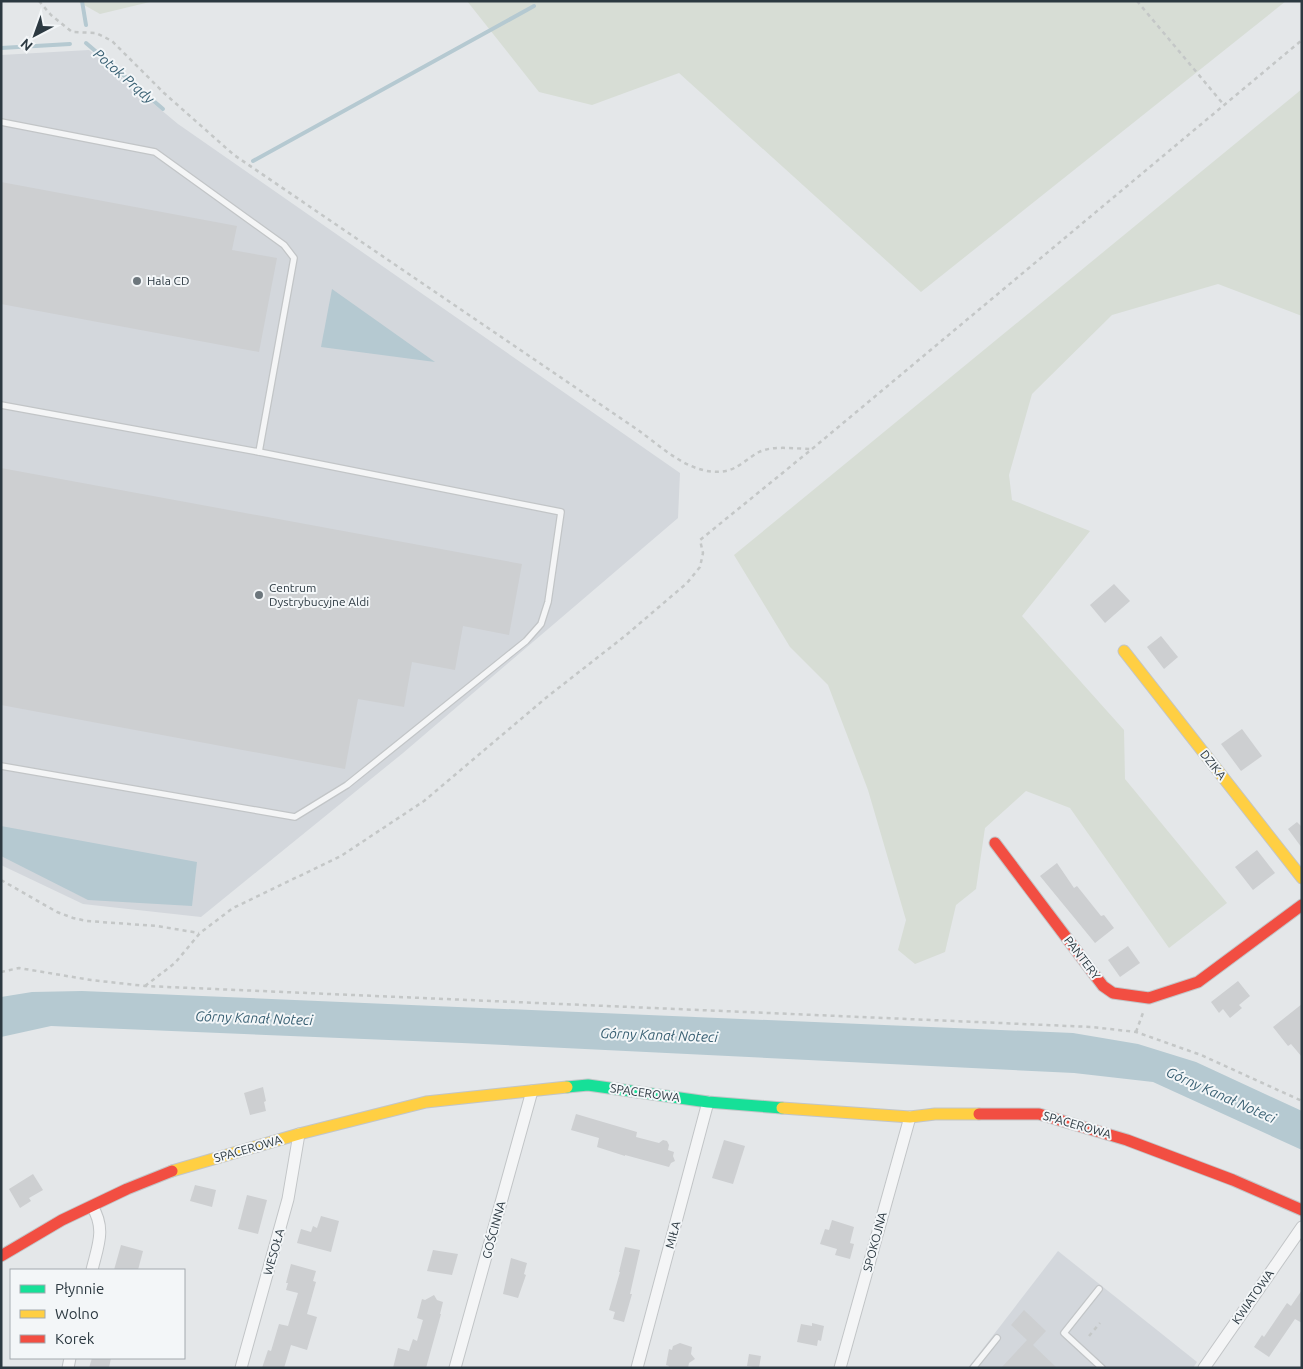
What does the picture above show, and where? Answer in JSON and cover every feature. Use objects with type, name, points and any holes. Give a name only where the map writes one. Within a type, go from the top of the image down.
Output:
[{"type":"street","name":"DZIKA","points":[[1124,651],[1302,878]]},
{"type":"street","name":"PANTERY","points":[[995,843],[1103,986],[1113,993],[1149,998],[1198,982],[1302,905]]},
{"type":"street","name":"SPACEROWA","points":[[1,1256],[62,1220],[127,1189],[180,1168],[300,1134],[426,1102],[588,1085],[708,1102],[910,1117],[935,1114],[1039,1114],[1127,1140],[1233,1180],[1302,1210]]},
{"type":"street","name":"GOŚCINNA","points":[[455,1368],[532,1091]]},
{"type":"street","name":"MIŁA","points":[[637,1368],[708,1102]]},
{"type":"street","name":"SPOKOJNA","points":[[840,1368],[910,1117]]},
{"type":"street","name":"WESOŁA","points":[[241,1368],[288,1199],[300,1134]]},
{"type":"street","points":[[92,1206],[99,1217],[100,1233],[92,1269]]},
{"type":"street","name":"KWIATOWA","points":[[1204,1368],[1302,1227]]},
{"type":"lane","points":[[1,122],[155,152],[284,245],[294,258],[259,452]]},
{"type":"lane","points":[[1,405],[259,452],[561,512],[548,602],[541,624],[526,641],[346,785],[295,817],[1,766]]},
{"type":"lane","points":[[1098,1289],[1064,1333],[1102,1368]]},
{"type":"lane","points":[[973,1368],[997,1338]]},
{"type":"path","points":[[39,1],[51,15],[72,32],[96,33],[112,41],[164,94],[234,155],[685,464],[714,472],[728,471],[761,451],[812,449]]},
{"type":"path","points":[[1137,1],[1224,105]]},
{"type":"path","points":[[145,986],[175,963],[200,933],[233,908],[341,856],[424,801],[540,703],[625,636],[687,582],[700,567],[703,553],[700,540],[812,449],[1302,40]]},
{"type":"path","points":[[1,880],[72,918],[87,921],[157,926],[200,933]]},
{"type":"path","points":[[1,972],[19,968],[92,980],[145,986],[1092,1027],[1136,1032],[1201,1055],[1302,1101]]},
{"type":"path","points":[[1136,1032],[1149,998]]},
{"type":"path","points":[[1089,1336],[1100,1324]]},
{"type":"shaded area","points":[[77,1],[154,1],[100,14]]},
{"type":"shaded area","points":[[467,1],[1286,1],[921,292],[679,73],[592,105],[539,92]]},
{"type":"shaded area","points":[[89,50],[178,124],[680,473],[678,518],[403,753],[201,917],[83,904],[1,865],[1,55]]},
{"type":"shaded area","points":[[1302,89],[1302,316],[1218,284],[1112,315],[1032,394],[1009,475],[1012,500],[1090,531],[1022,616],[1124,730],[1125,779],[1227,903],[1169,948],[1070,808],[1026,791],[985,828],[976,889],[956,905],[945,952],[915,964],[898,950],[906,920],[868,790],[828,685],[790,647],[734,555]]},
{"type":"shaded area","points":[[1058,1251],[1197,1362],[1193,1368],[968,1368]]},
{"type":"water","points":[[332,289],[435,362],[321,347]]},
{"type":"water","points":[[1,826],[197,862],[192,906],[88,900],[1,856]]},
{"type":"water","name":"Górny Kanał Noteci","points":[[82,991],[1073,1033],[1138,1044],[1196,1062],[1302,1111],[1302,1150],[1153,1082],[1074,1073],[462,1043],[51,1026],[1,1037],[1,997],[32,992]]},
{"type":"building","name":"Hala CD","points":[[1,182],[237,226],[232,250],[277,258],[259,352],[1,304]]},
{"type":"building","name":"Centrum Dystrybucyjne Aldi","points":[[1,468],[522,564],[509,635],[463,626],[455,670],[412,662],[404,707],[358,699],[345,769],[1,705]]},
{"type":"building","points":[[1114,584],[1130,601],[1105,623],[1090,605]]},
{"type":"building","points":[[1161,636],[1178,657],[1164,669],[1147,647]]},
{"type":"building","points":[[1242,729],[1262,756],[1241,771],[1221,744]]},
{"type":"building","points":[[1297,822],[1302,827],[1302,848],[1288,829]]},
{"type":"building","points":[[1257,850],[1275,873],[1253,890],[1235,867]]},
{"type":"building","points":[[1057,863],[1074,888],[1077,886],[1101,916],[1104,915],[1114,928],[1095,943],[1040,876]]},
{"type":"building","points":[[1128,946],[1140,963],[1120,977],[1108,960]]},
{"type":"building","points":[[1238,981],[1250,996],[1239,1005],[1242,1008],[1230,1018],[1223,1009],[1219,1013],[1211,1002]]},
{"type":"building","points":[[1302,1004],[1302,1057],[1291,1044],[1288,1046],[1273,1027]]},
{"type":"building","points":[[263,1087],[266,1111],[250,1115],[244,1093]]},
{"type":"building","points":[[576,1114],[637,1132],[636,1137],[659,1143],[663,1140],[667,1141],[669,1145],[668,1150],[674,1152],[675,1161],[669,1167],[597,1147],[599,1138],[571,1130]]},
{"type":"building","points":[[724,1140],[745,1146],[733,1184],[712,1178]]},
{"type":"building","points":[[33,1174],[43,1190],[29,1198],[31,1201],[20,1208],[9,1189]]},
{"type":"building","points":[[195,1185],[216,1190],[212,1207],[190,1201]]},
{"type":"building","points":[[247,1195],[267,1200],[258,1234],[238,1229]]},
{"type":"building","points":[[321,1216],[339,1221],[331,1252],[297,1243],[301,1229],[311,1232],[313,1226],[317,1228]]},
{"type":"building","points":[[832,1220],[854,1227],[850,1243],[854,1244],[850,1259],[835,1255],[837,1249],[820,1244],[825,1229],[829,1230]]},
{"type":"building","points":[[121,1245],[143,1251],[138,1269],[114,1269]]},
{"type":"building","points":[[625,1247],[640,1250],[630,1294],[632,1294],[624,1322],[613,1319],[615,1312],[609,1310]]},
{"type":"building","points":[[433,1250],[458,1254],[452,1275],[427,1271]]},
{"type":"building","points":[[511,1258],[527,1263],[524,1274],[526,1275],[518,1298],[503,1294]]},
{"type":"building","points":[[291,1264],[316,1271],[313,1281],[316,1282],[307,1314],[317,1317],[307,1350],[291,1345],[284,1368],[262,1368],[268,1350],[271,1351],[279,1324],[288,1326],[298,1293],[286,1290]]},
{"type":"building","points":[[1302,1290],[1302,1323],[1295,1319],[1269,1357],[1254,1347],[1262,1335],[1264,1337],[1287,1303],[1291,1306]]},
{"type":"building","points":[[434,1295],[437,1300],[443,1302],[426,1368],[393,1368],[398,1348],[409,1351],[413,1339],[417,1341],[423,1320],[417,1318],[422,1299],[425,1300]]},
{"type":"building","points":[[1024,1310],[1046,1331],[1033,1345],[1057,1368],[1001,1368],[1027,1340],[1011,1325]]},
{"type":"building","points":[[812,1323],[824,1326],[821,1341],[818,1340],[817,1346],[797,1342],[801,1324],[812,1326]]},
{"type":"building","points":[[680,1343],[692,1347],[691,1354],[695,1359],[689,1363],[688,1368],[668,1368],[669,1366],[666,1365],[669,1349],[672,1350],[673,1346]]},
{"type":"building","points":[[749,1354],[761,1356],[759,1368],[747,1366]]},
{"type":"building","points":[[92,1359],[111,1359],[109,1368],[89,1368]]},
{"type":"waterway","points":[[82,1],[86,25]]},
{"type":"waterway","points":[[253,161],[534,6]]},
{"type":"waterway","name":"Potok Prądy","points":[[86,43],[163,109]]},
{"type":"waterway","name":"Potok Prądy","points":[[1,48],[70,44]]},
{"type":"traffic: fast","points":[[567,1087],[588,1085],[708,1102],[782,1108]]},
{"type":"traffic: slow","points":[[1124,651],[1302,878]]},
{"type":"traffic: slow","points":[[172,1171],[299,1134],[426,1102],[567,1087]]},
{"type":"traffic: slow","points":[[782,1108],[910,1117],[935,1114],[979,1114]]},
{"type":"traffic: jam","points":[[995,843],[1103,986],[1113,993],[1149,998],[1198,982],[1302,905]]},
{"type":"traffic: jam","points":[[979,1114],[1039,1114],[1127,1140],[1233,1180],[1302,1210]]},
{"type":"traffic: jam","points":[[1,1256],[62,1220],[127,1189],[172,1171]]},
{"type":"place","name":"Hala CD","points":[[137,281]]},
{"type":"place","name":"Centrum Dystrybucyjne Aldi","points":[[259,595]]}]
